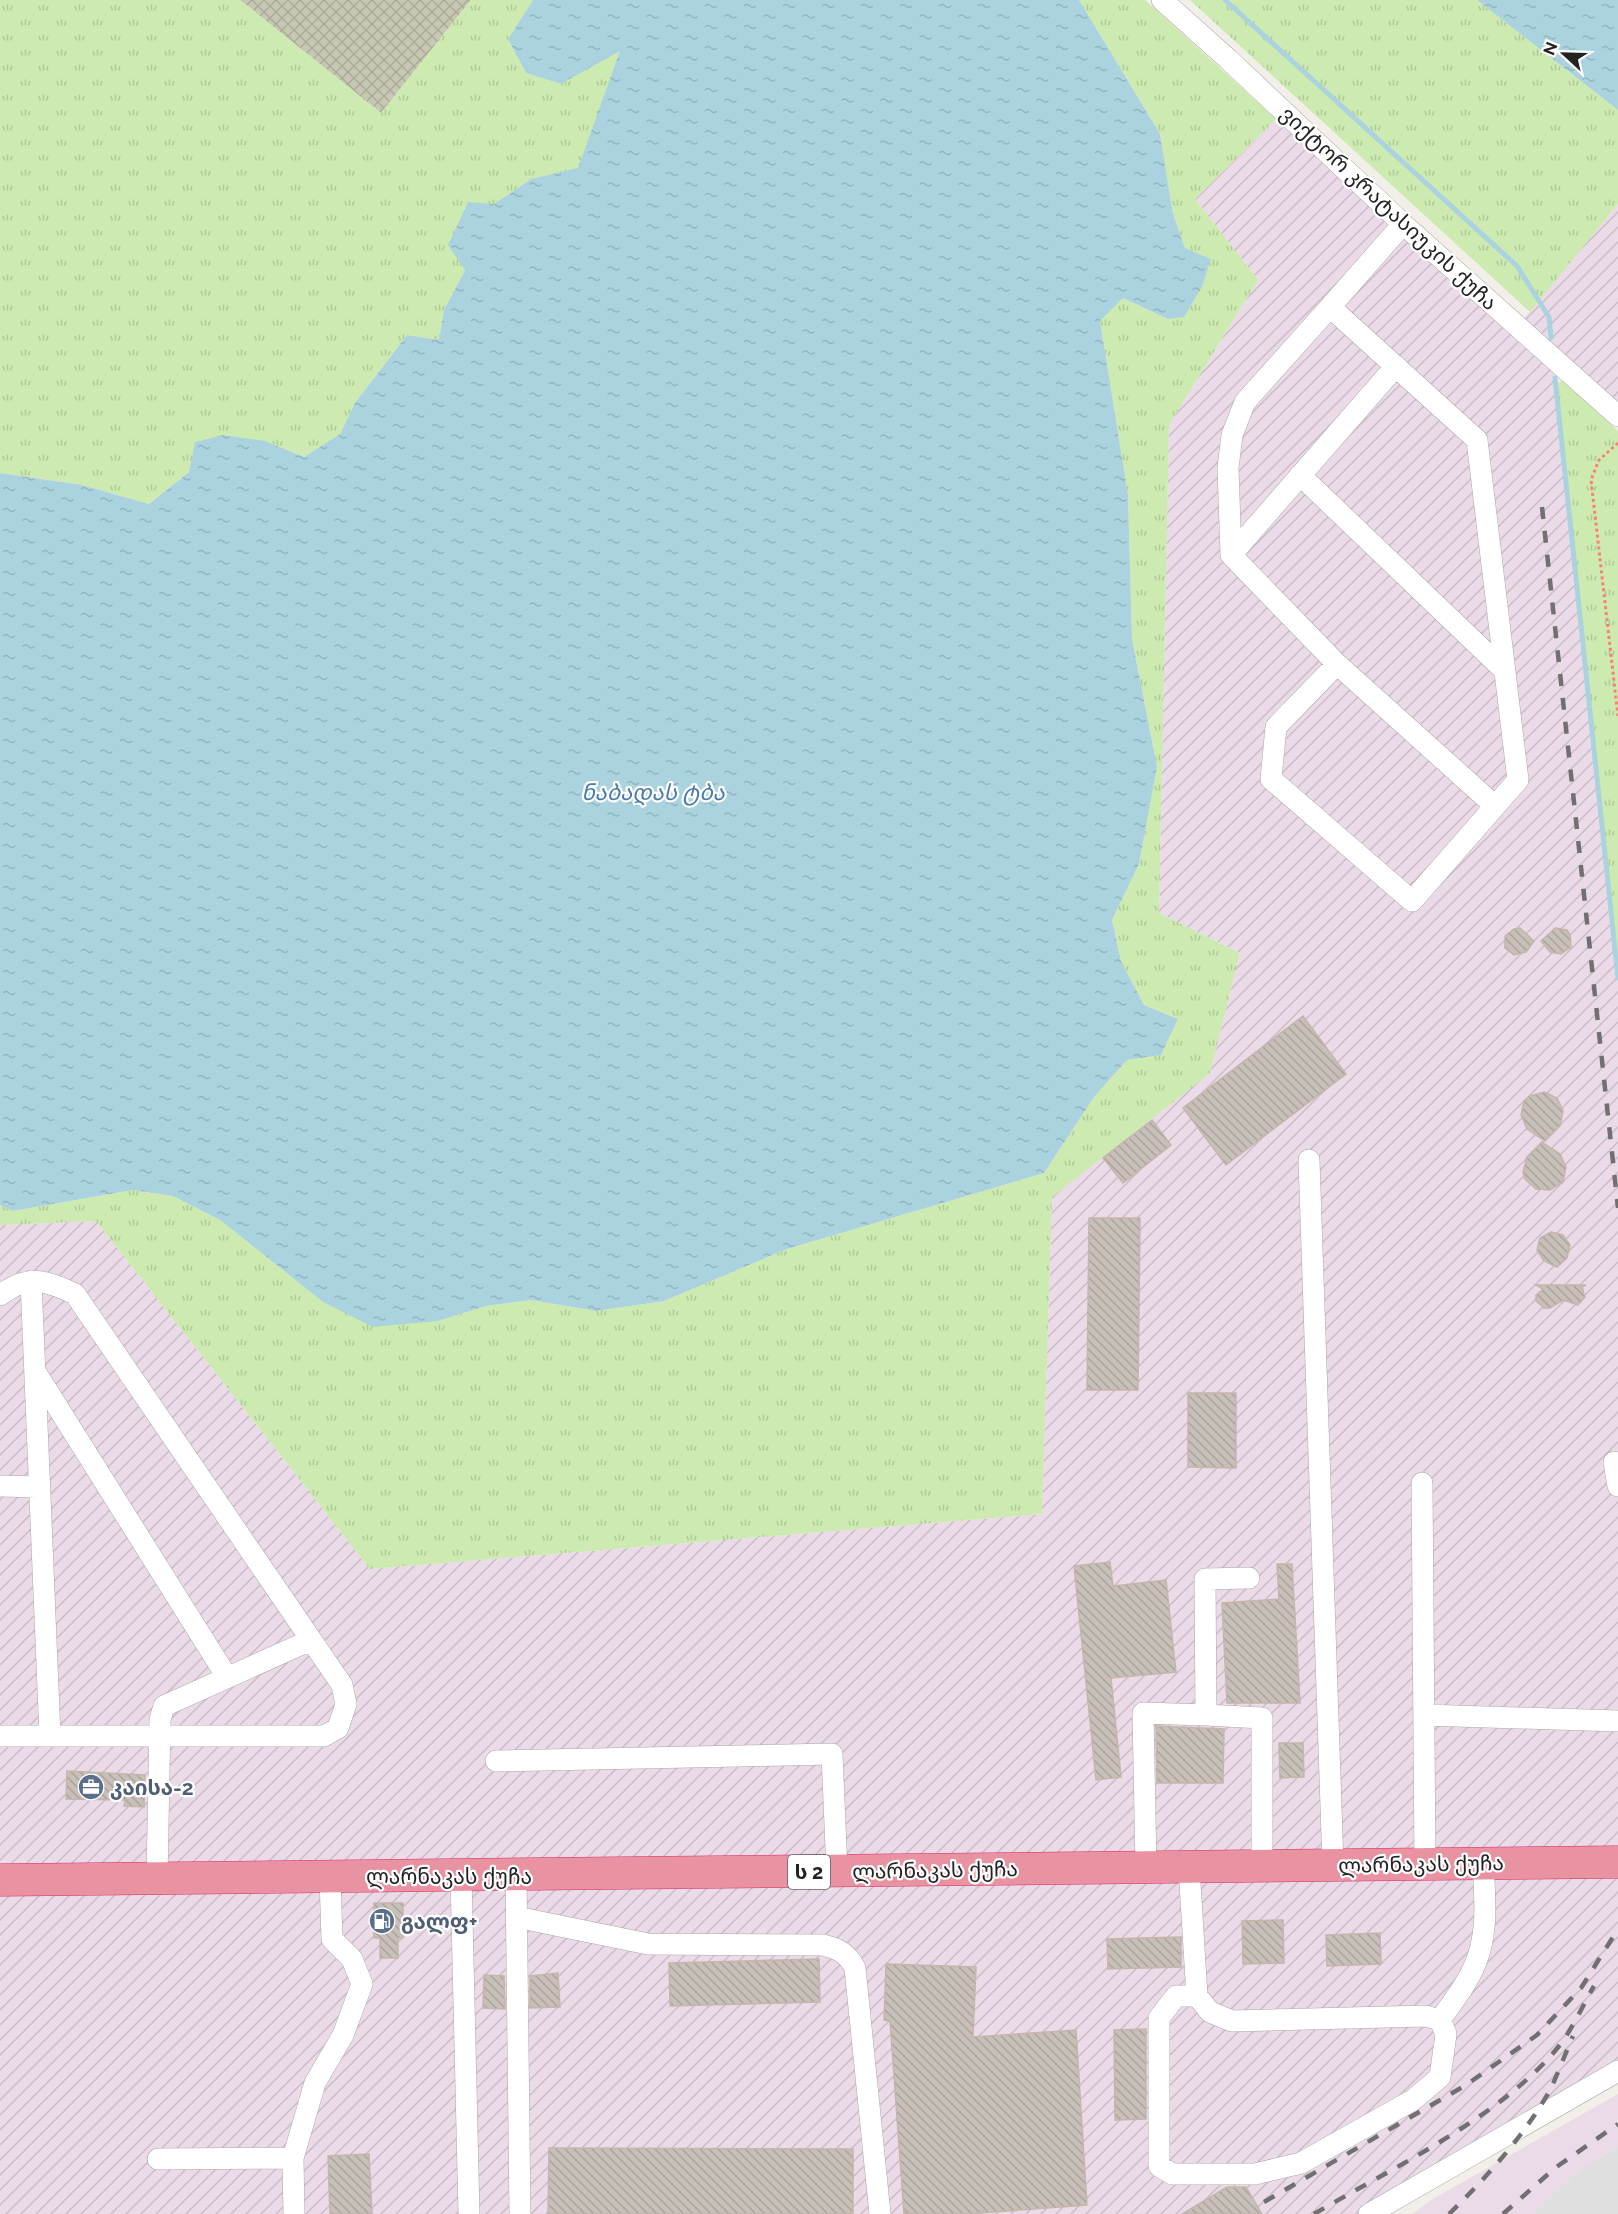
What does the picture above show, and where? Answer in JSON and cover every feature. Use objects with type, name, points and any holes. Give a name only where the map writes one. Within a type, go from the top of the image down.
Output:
[{"type":"highway","name":"ლარნაკას ქუჩა","points":[[0,1880],[1618,1862]]},
{"type":"street","name":"ვიქტორ კრატასიუკის ქუჩა","points":[[1162,0],[1236,66],[1403,224],[1618,416]]},
{"type":"street","points":[[1403,224],[1245,402],[1232,435],[1228,468],[1231,555],[1337,664],[1495,806]]},
{"type":"street","points":[[1330,307],[1477,440],[1518,780],[1412,901],[1271,779],[1276,727],[1337,664]]},
{"type":"street","points":[[1231,555],[1396,366]]},
{"type":"street","points":[[1300,474],[1505,670]]},
{"type":"street","points":[[1310,1160],[1333,1865]]},
{"type":"street","points":[[31,1281],[50,1736]]},
{"type":"street","points":[[0,1295],[10,1288],[31,1281],[48,1282],[75,1294],[342,1685],[346,1704],[338,1728],[324,1736],[0,1736]]},
{"type":"street","points":[[34,1371],[227,1677]]},
{"type":"street","points":[[1614,1462],[1618,1486]]},
{"type":"street","points":[[1422,1482],[1425,1864]]},
{"type":"street","points":[[0,1486],[39,1487]]},
{"type":"street","points":[[1206,1715],[1205,1579],[1248,1578]]},
{"type":"street","points":[[157,1879],[159,1737],[164,1706],[310,1640]]},
{"type":"street","points":[[1146,1868],[1143,1713],[1262,1718],[1262,1866]]},
{"type":"street","points":[[1424,1715],[1618,1721]]},
{"type":"street","points":[[496,1761],[832,1754],[837,1871]]},
{"type":"street","points":[[1440,2020],[1473,1969],[1484,1937],[1483,1864]]},
{"type":"street","points":[[1189,1867],[1197,1996],[1210,2012],[1232,2021],[1426,2016],[1440,2020]]},
{"type":"street","points":[[461,1876],[469,2214]]},
{"type":"street","points":[[516,1876],[520,2214]]},
{"type":"street","points":[[294,2214],[293,2158],[315,2083],[344,2035],[362,1984],[352,1959],[332,1939],[330,1877]]},
{"type":"street","points":[[516,1917],[648,1944],[823,1945],[838,1949],[848,1956],[855,1968],[880,2214]]},
{"type":"street","points":[[1197,1996],[1176,1996],[1160,2018],[1159,2166],[1172,2174],[1255,2175],[1301,2163],[1413,2100],[1440,2077],[1446,2034],[1440,2020]]},
{"type":"street","points":[[1369,2214],[1618,2071]]},
{"type":"street","points":[[158,2159],[293,2158]]},
{"type":"path","points":[[1618,443],[1599,460],[1591,480],[1618,716]]},
{"type":"shaded area","points":[[240,0],[471,0],[381,113]]},
{"type":"shaded area","points":[[1284,112],[1518,326],[1618,204],[1618,416],[1553,359],[1618,978],[1618,2071],[1369,2214],[0,2214],[0,1225],[96,1221],[370,1569],[1042,1514],[1052,1196],[1210,1073],[1240,953],[1159,913],[1169,425],[1258,280],[1195,199]]},
{"type":"shaded area","points":[[1618,2094],[1618,2146],[1577,2171],[1532,2214],[1412,2214],[1433,2199]]},
{"type":"shaded area","points":[[1618,2146],[1618,2214],[1532,2214],[1577,2171]]},
{"type":"green space","points":[[0,0],[240,0],[381,113],[471,0],[533,0],[508,39],[526,73],[561,84],[621,50],[578,169],[531,179],[494,204],[465,270],[444,310],[439,340],[407,335],[355,403],[340,434],[304,457],[265,441],[189,472],[149,504],[82,485],[0,473]]},
{"type":"green space","points":[[1079,0],[1145,0],[1276,119],[1195,199],[1258,280],[1169,425],[1159,913],[1240,953],[1210,1073],[1052,1197],[1042,1514],[370,1569],[96,1221],[0,1225],[0,1205],[13,1211],[133,1190],[173,1196],[220,1220],[323,1302],[438,1321],[486,1306],[531,1300],[596,1311],[664,1301],[787,1249],[1044,1173],[1094,1097],[1127,1060],[1161,1055],[1178,1019],[1144,1005],[1121,961],[1112,920],[1139,864],[1157,767],[1132,639],[1128,495],[1100,321],[1123,298],[1168,319],[1185,248],[1173,214],[1160,134]]},
{"type":"green space","points":[[1190,0],[1477,0],[1618,110],[1618,204],[1530,312]]},
{"type":"green space","points":[[1562,380],[1618,431],[1618,978],[1556,385]]},
{"type":"water","name":"ნაბადას ტბა","points":[[533,0],[1079,0],[1160,134],[1173,214],[1185,248],[1211,259],[1202,287],[1184,317],[1168,319],[1123,298],[1100,321],[1128,495],[1132,639],[1157,767],[1139,864],[1112,920],[1121,961],[1144,1005],[1178,1019],[1161,1055],[1127,1060],[1094,1097],[1044,1173],[787,1249],[664,1301],[596,1311],[531,1300],[486,1306],[438,1321],[373,1327],[323,1302],[220,1220],[173,1196],[133,1190],[13,1211],[0,1205],[0,473],[82,485],[149,504],[189,472],[195,442],[223,435],[265,441],[304,457],[340,434],[355,403],[407,335],[439,340],[444,310],[465,270],[448,245],[468,202],[494,204],[531,179],[578,168],[620,51],[561,84],[526,73],[508,39]]},
{"type":"water","points":[[1477,0],[1618,0],[1618,110]]},
{"type":"building","points":[[1520,928],[1534,941],[1526,952],[1514,955],[1505,948],[1505,936],[1514,929]]},
{"type":"building","points":[[1555,928],[1567,930],[1570,935],[1571,947],[1561,954],[1550,952],[1541,941]]},
{"type":"building","points":[[1303,1016],[1346,1074],[1226,1165],[1183,1108]]},
{"type":"building","points":[[1544,1092],[1557,1098],[1563,1111],[1560,1126],[1545,1141],[1527,1129],[1521,1115],[1524,1101],[1530,1096]]},
{"type":"building","points":[[1152,1120],[1171,1145],[1123,1183],[1103,1158]]},
{"type":"building","points":[[1542,1142],[1560,1154],[1566,1167],[1563,1182],[1550,1190],[1536,1189],[1525,1179],[1523,1172],[1527,1157]]},
{"type":"building","points":[[1089,1218],[1140,1218],[1138,1390],[1087,1390]]},
{"type":"building","points":[[1551,1232],[1563,1235],[1570,1245],[1567,1258],[1557,1267],[1544,1261],[1537,1250],[1540,1238]]},
{"type":"building","points":[[1536,1285],[1586,1285],[1582,1287],[1585,1297],[1578,1305],[1563,1300],[1550,1308],[1544,1308],[1536,1301],[1536,1295],[1543,1289]]},
{"type":"building","points":[[1188,1393],[1236,1393],[1236,1468],[1188,1467]]},
{"type":"building","points":[[1110,1562],[1113,1586],[1166,1580],[1176,1672],[1111,1678],[1121,1777],[1096,1780],[1074,1566]]},
{"type":"building","points":[[1277,1564],[1292,1564],[1300,1703],[1227,1703],[1222,1603],[1279,1599]]},
{"type":"building","points":[[1156,1726],[1224,1729],[1223,1783],[1157,1783]]},
{"type":"building","points":[[1279,1743],[1303,1743],[1304,1777],[1280,1778]]},
{"type":"building","points":[[67,1771],[145,1775],[144,1807],[124,1806],[125,1800],[66,1799]]},
{"type":"building","points":[[374,1903],[403,1903],[403,1938],[398,1938],[398,1958],[380,1958],[380,1938],[374,1938]]},
{"type":"building","points":[[1283,1920],[1284,1963],[1243,1964],[1242,1921]]},
{"type":"building","points":[[1380,1933],[1381,1964],[1327,1966],[1326,1935]]},
{"type":"building","points":[[1181,1937],[1181,1967],[1108,1969],[1107,1939]]},
{"type":"building","points":[[819,1959],[820,2002],[670,2006],[669,1963]]},
{"type":"building","points":[[886,1964],[976,1967],[973,2037],[1076,2030],[1087,2205],[967,2214],[904,2214],[890,2021],[884,2020]]},
{"type":"building","points":[[558,1973],[560,2007],[530,2008],[530,1976]]},
{"type":"building","points":[[484,1975],[504,1976],[505,2009],[483,2008]]},
{"type":"building","points":[[1146,2029],[1146,2119],[1115,2120],[1114,2030]]},
{"type":"building","points":[[549,2148],[853,2149],[853,2214],[548,2214]]},
{"type":"building","points":[[369,2154],[372,2214],[330,2214],[328,2156]]},
{"type":"building","points":[[1227,2187],[1246,2187],[1262,2214],[1182,2214]]},
{"type":"waterway","points":[[1225,0],[1517,266],[1549,317],[1551,338]]},
{"type":"waterway","points":[[1555,378],[1618,978]]},
{"type":"railway","points":[[1542,507],[1618,1208]]},
{"type":"railway","points":[[1264,2202],[1466,2085],[1537,2035],[1581,1988],[1618,1929]]},
{"type":"railway","points":[[1314,2214],[1445,2139],[1508,2095],[1536,2071],[1559,2046],[1594,1986]]},
{"type":"railway","points":[[1449,2214],[1477,2186],[1528,2125],[1549,2092],[1573,2036]]},
{"type":"railway","points":[[1503,2214],[1555,2168],[1618,2124]]},
{"type":"place","name":"კაისა-2","points":[[91,1787]]},
{"type":"place","name":"გალფ+","points":[[382,1921]]}]
